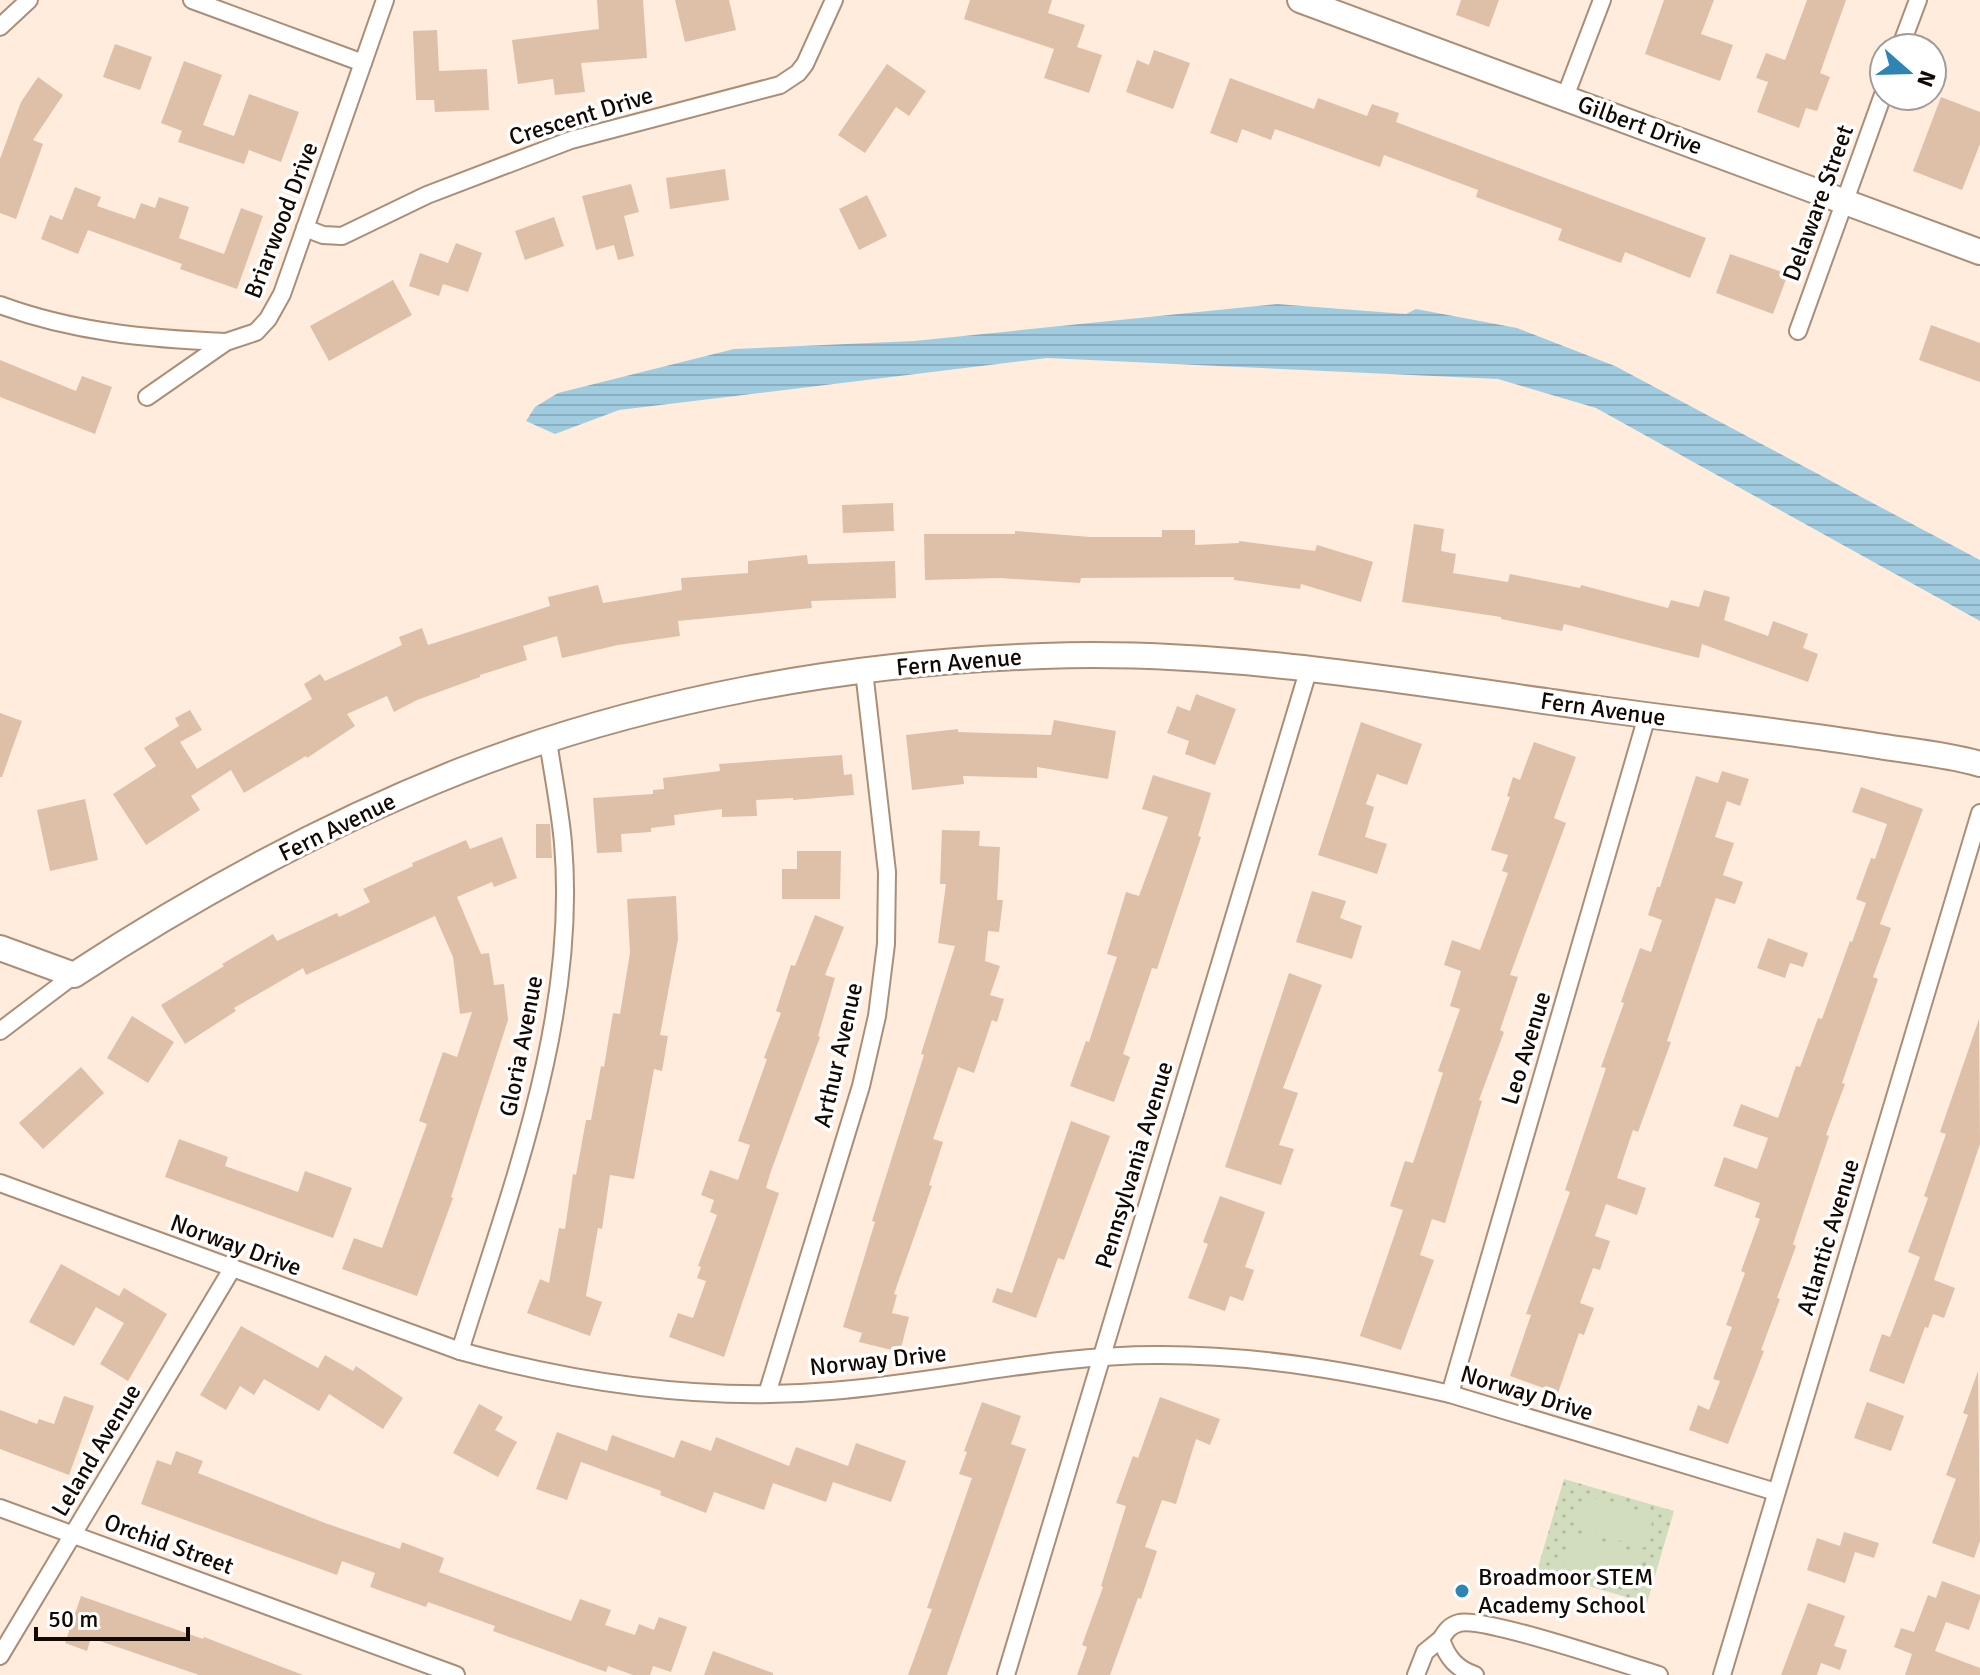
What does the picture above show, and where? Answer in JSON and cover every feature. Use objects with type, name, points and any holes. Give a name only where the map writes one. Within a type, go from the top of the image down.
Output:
[{"type":"street","points":[[0,27],[29,0]]},
{"type":"street","points":[[192,0],[363,63]]},
{"type":"street","name":"Briarwood Drive","points":[[147,397],[226,342],[256,332],[268,319],[282,294],[385,0]]},
{"type":"street","name":"Crescent Drive","points":[[305,228],[323,235],[342,236],[427,195],[571,140],[780,85],[805,64],[834,0]]},
{"type":"street","name":"Gilbert Drive","points":[[1300,0],[1980,252]]},
{"type":"street","points":[[1565,97],[1602,0]]},
{"type":"street","points":[[1906,32],[1918,0]]},
{"type":"street","name":"Delaware Street","points":[[1798,331],[1876,112]]},
{"type":"street","points":[[0,305],[89,329],[158,339],[226,342]]},
{"type":"street","name":"Fern Avenue","points":[[74,975],[144,929],[238,875],[365,811],[463,770],[649,712],[762,687],[949,661],[1046,656],[1230,661],[1309,668],[1839,740],[1980,764]]},
{"type":"street","name":"Pennsylvania Avenue","points":[[1006,1675],[1309,668]]},
{"type":"street","name":"Arthur Avenue","points":[[767,1394],[861,1086],[877,1016],[886,944],[887,872],[864,671]]},
{"type":"street","name":"Leo Avenue","points":[[1450,1394],[1647,716]]},
{"type":"street","name":"Gloria Avenue","points":[[460,1351],[530,1126],[555,1015],[562,961],[563,843],[548,741]]},
{"type":"street","name":"Atlantic Avenue","points":[[1722,1675],[1980,813]]},
{"type":"street","points":[[0,948],[74,975]]},
{"type":"street","points":[[0,1031],[74,975]]},
{"type":"street","name":"Norway Drive","points":[[0,1183],[460,1351],[529,1369],[599,1382],[685,1392],[829,1392],[1101,1357],[1211,1356],[1306,1366],[1450,1394],[1776,1492]]},
{"type":"street","name":"Leland Avenue","points":[[0,1656],[232,1269]]},
{"type":"street","name":"Orchid Street","points":[[0,1508],[456,1675]]},
{"type":"street","points":[[1416,1675],[1425,1652],[1441,1639],[1448,1628],[1462,1622],[1491,1626],[1659,1675]]},
{"type":"street","points":[[1441,1639],[1445,1651],[1459,1669],[1475,1675]]},
{"type":"green space","points":[[1564,1479],[1674,1511],[1647,1603],[1537,1571]]},
{"type":"green space","points":[[1584,1495],[1654,1516],[1644,1548],[1574,1527]]},
{"type":"green space","points":[[1572,1533],[1642,1554],[1633,1586],[1562,1565]]},
{"type":"water","points":[[1277,304],[1406,314],[1416,309],[1517,328],[1615,366],[1980,560],[1980,621],[1596,408],[1498,379],[1047,358],[619,410],[555,434],[526,421],[535,407],[558,393],[734,349],[914,341]]},
{"type":"building","points":[[597,0],[643,0],[647,58],[581,63],[585,92],[555,95],[553,79],[518,84],[512,40],[599,29]]},
{"type":"building","points":[[675,0],[729,0],[736,30],[685,42]]},
{"type":"building","points":[[970,0],[1052,0],[1048,13],[1085,25],[1077,47],[1102,55],[1089,93],[1044,78],[1054,49],[964,19]]},
{"type":"building","points":[[1461,0],[1499,0],[1489,27],[1456,15]]},
{"type":"building","points":[[1664,0],[1714,0],[1701,34],[1733,45],[1720,81],[1645,54]]},
{"type":"building","points":[[1807,0],[1846,0],[1820,73],[1830,77],[1817,111],[1806,108],[1799,128],[1757,112],[1768,82],[1756,78],[1766,53],[1785,60]]},
{"type":"building","points":[[437,30],[439,71],[487,69],[489,110],[435,112],[434,100],[416,100],[413,31]]},
{"type":"building","points":[[115,44],[152,57],[140,90],[103,77]]},
{"type":"building","points":[[1154,50],[1190,63],[1173,109],[1126,92],[1137,60],[1149,65]]},
{"type":"building","points":[[184,61],[222,75],[203,125],[234,136],[249,94],[299,112],[281,162],[249,150],[244,164],[178,142],[182,131],[161,123]]},
{"type":"building","points":[[887,64],[926,91],[909,116],[896,107],[865,153],[838,135]]},
{"type":"building","points":[[38,77],[63,95],[33,140],[43,144],[16,219],[0,213],[0,159],[21,102]]},
{"type":"building","points":[[1230,78],[1314,109],[1318,98],[1367,116],[1372,104],[1399,113],[1396,122],[1706,238],[1690,278],[1625,252],[1621,263],[1558,240],[1562,229],[1476,197],[1478,190],[1384,155],[1380,167],[1275,129],[1271,140],[1242,129],[1237,143],[1210,133]]},
{"type":"building","points":[[1948,100],[1980,112],[1980,144],[1962,190],[1913,171],[1935,112],[1948,112]]},
{"type":"building","points":[[725,169],[729,200],[670,209],[666,178]]},
{"type":"building","points":[[631,184],[639,212],[624,216],[634,256],[618,260],[614,245],[596,250],[582,196]]},
{"type":"building","points":[[75,187],[101,197],[97,206],[135,219],[141,203],[155,208],[159,197],[189,207],[179,238],[224,254],[241,208],[263,216],[237,289],[180,269],[182,264],[88,230],[78,254],[41,239],[50,215],[62,220]]},
{"type":"building","points":[[867,195],[887,236],[859,250],[839,209]]},
{"type":"building","points":[[554,217],[564,246],[525,260],[515,231]]},
{"type":"building","points":[[456,243],[482,253],[468,292],[443,284],[439,296],[409,286],[420,253],[448,263]]},
{"type":"building","points":[[1730,254],[1788,274],[1773,314],[1716,293]]},
{"type":"building","points":[[393,280],[412,315],[329,361],[310,326]]},
{"type":"building","points":[[1931,325],[1980,343],[1980,382],[1919,360]]},
{"type":"building","points":[[0,360],[76,391],[82,376],[112,387],[95,434],[0,397]]},
{"type":"building","points":[[893,503],[894,531],[843,533],[842,505]]},
{"type":"building","points":[[1414,524],[1444,529],[1441,551],[1456,554],[1453,573],[1508,582],[1510,574],[1580,588],[1581,585],[1668,608],[1671,600],[1699,607],[1704,590],[1730,597],[1724,620],[1768,636],[1773,621],[1808,634],[1803,648],[1818,654],[1808,682],[1702,644],[1699,658],[1564,624],[1562,631],[1501,617],[1402,602]]},
{"type":"building","points":[[1162,530],[1195,530],[1195,545],[1239,541],[1315,551],[1317,545],[1373,562],[1361,602],[1301,584],[1300,589],[1234,580],[1234,577],[1081,578],[1080,583],[1000,578],[925,580],[924,534],[1015,534],[1015,531],[1090,537],[1162,537]]},
{"type":"building","points":[[807,555],[808,564],[895,561],[896,598],[811,601],[812,608],[678,621],[680,636],[618,645],[562,658],[557,636],[523,646],[527,660],[480,675],[394,712],[387,696],[347,714],[355,726],[307,758],[244,793],[231,770],[191,796],[200,810],[146,845],[113,794],[156,766],[144,748],[179,726],[175,718],[190,710],[202,730],[180,742],[197,769],[312,699],[304,684],[320,674],[325,681],[402,645],[399,637],[422,628],[428,645],[550,606],[548,597],[598,585],[603,603],[682,590],[681,578],[748,573],[748,561]]},
{"type":"building","points":[[1196,694],[1236,709],[1215,765],[1185,754],[1189,741],[1167,733],[1177,706],[1190,711]]},
{"type":"building","points":[[0,713],[22,721],[2,777],[0,777]]},
{"type":"building","points":[[1054,720],[1116,731],[1108,779],[1037,767],[1037,778],[963,776],[964,784],[912,790],[906,735],[958,729],[958,732],[1051,735]]},
{"type":"building","points":[[1361,722],[1422,744],[1407,785],[1377,774],[1366,804],[1374,807],[1365,837],[1387,844],[1377,874],[1318,855]]},
{"type":"building","points":[[1534,742],[1576,757],[1554,818],[1566,823],[1510,975],[1518,977],[1500,1030],[1504,1032],[1479,1100],[1482,1101],[1445,1223],[1432,1219],[1420,1255],[1434,1260],[1401,1350],[1360,1336],[1403,1210],[1390,1206],[1405,1161],[1413,1163],[1443,1073],[1438,1071],[1460,1009],[1450,1006],[1461,971],[1444,965],[1452,940],[1480,950],[1508,873],[1502,871],[1508,855],[1491,850],[1510,797],[1507,796],[1513,777],[1520,780]]},
{"type":"building","points":[[842,755],[844,775],[852,774],[854,795],[756,800],[757,816],[722,817],[722,809],[674,815],[675,825],[651,828],[651,832],[621,834],[622,852],[597,853],[593,798],[653,794],[653,790],[664,789],[663,778],[720,771],[719,764]]},
{"type":"building","points":[[1722,771],[1749,779],[1740,806],[1727,801],[1715,837],[1734,843],[1723,875],[1743,882],[1735,904],[1716,898],[1667,1041],[1671,1042],[1638,1132],[1633,1130],[1617,1178],[1646,1188],[1637,1215],[1606,1204],[1595,1236],[1610,1241],[1600,1270],[1593,1268],[1580,1303],[1594,1308],[1584,1335],[1579,1333],[1558,1393],[1510,1376],[1531,1315],[1526,1314],[1570,1192],[1565,1190],[1606,1068],[1601,1067],[1624,1003],[1621,1002],[1640,948],[1651,952],[1662,920],[1648,915],[1696,776],[1718,783]]},
{"type":"building","points":[[1153,775],[1211,793],[1198,836],[1201,837],[1157,969],[1152,968],[1123,1054],[1130,1057],[1114,1102],[1070,1086],[1086,1041],[1089,1042],[1117,957],[1107,954],[1126,892],[1139,896],[1168,817],[1142,809]]},
{"type":"building","points":[[1861,787],[1923,809],[1880,924],[1891,928],[1873,977],[1878,979],[1826,1135],[1829,1136],[1793,1244],[1796,1246],[1777,1298],[1780,1299],[1761,1350],[1764,1351],[1728,1444],[1689,1430],[1698,1405],[1709,1410],[1720,1381],[1713,1379],[1732,1327],[1726,1325],[1745,1273],[1741,1271],[1760,1219],[1755,1217],[1760,1203],[1714,1186],[1724,1157],[1757,1169],[1768,1138],[1733,1126],[1741,1104],[1778,1118],[1796,1066],[1800,1067],[1818,1018],[1822,1019],[1852,942],[1866,903],[1856,899],[1887,824],[1852,812]]},
{"type":"building","points":[[85,799],[98,860],[50,871],[37,810]]},
{"type":"building","points":[[536,824],[550,824],[552,858],[536,858]]},
{"type":"building","points":[[942,830],[980,831],[979,846],[1000,847],[997,900],[1003,900],[999,932],[988,931],[985,961],[1000,966],[990,995],[1004,999],[997,1022],[992,1020],[974,1073],[958,1067],[933,1139],[943,1142],[929,1185],[932,1186],[894,1294],[897,1295],[892,1313],[909,1317],[900,1352],[859,1342],[862,1333],[843,1327],[955,946],[938,943],[946,884],[940,884]]},
{"type":"building","points":[[502,837],[517,878],[494,887],[492,882],[457,897],[481,954],[489,953],[494,985],[504,984],[508,1020],[453,1198],[417,1296],[342,1269],[354,1238],[382,1248],[427,1124],[419,1121],[443,1052],[457,1057],[472,1012],[460,1014],[453,957],[435,916],[306,975],[303,968],[234,1008],[236,1011],[185,1044],[161,1005],[273,934],[277,941],[337,913],[339,917],[370,902],[363,889],[413,866],[412,863],[466,840],[470,849]]},
{"type":"building","points":[[797,851],[841,851],[840,899],[782,899],[782,869],[797,869]]},
{"type":"building","points":[[1312,891],[1346,901],[1340,918],[1362,926],[1352,959],[1296,942]]},
{"type":"building","points":[[676,896],[678,939],[660,1035],[668,1036],[662,1071],[654,1069],[634,1179],[610,1175],[602,1229],[598,1228],[586,1296],[602,1302],[590,1336],[527,1313],[540,1279],[549,1283],[559,1228],[565,1229],[573,1174],[576,1175],[586,1120],[591,1120],[601,1066],[604,1067],[613,1013],[620,1014],[630,953],[627,899]]},
{"type":"building","points":[[815,915],[844,927],[825,975],[835,978],[820,1037],[770,1174],[766,1188],[779,1193],[724,1357],[669,1337],[678,1313],[693,1318],[706,1281],[697,1278],[701,1267],[698,1266],[717,1215],[710,1212],[714,1200],[701,1195],[710,1170],[738,1180],[750,1145],[738,1141],[781,1013],[776,1011],[791,965],[795,966]]},
{"type":"building","points":[[1768,938],[1808,953],[1803,967],[1790,963],[1785,978],[1757,968]]},
{"type":"building","points":[[1289,973],[1322,985],[1283,1088],[1298,1093],[1279,1145],[1294,1149],[1281,1185],[1225,1167]]},
{"type":"building","points":[[132,1016],[174,1042],[148,1083],[107,1058]]},
{"type":"building","points":[[1979,1019],[1980,1144],[1934,1280],[1955,1288],[1944,1318],[1933,1314],[1928,1328],[1925,1327],[1904,1384],[1869,1371],[1882,1334],[1890,1337],[1920,1257],[1908,1252],[1928,1198],[1924,1196],[1946,1134],[1940,1132]]},
{"type":"building","points":[[81,1067],[104,1093],[43,1149],[19,1123]]},
{"type":"building","points":[[1071,1121],[1110,1136],[1064,1260],[1058,1258],[1036,1318],[992,1302],[997,1288],[1012,1293]]},
{"type":"building","points":[[179,1139],[228,1157],[225,1166],[298,1192],[305,1171],[352,1188],[333,1238],[165,1177]]},
{"type":"building","points":[[1220,1196],[1265,1212],[1245,1267],[1254,1270],[1243,1301],[1230,1296],[1225,1311],[1188,1298],[1208,1244],[1203,1242]]},
{"type":"building","points":[[61,1264],[119,1296],[124,1288],[167,1314],[128,1381],[100,1364],[124,1323],[96,1307],[74,1346],[29,1322]]},
{"type":"building","points":[[241,1326],[318,1368],[325,1355],[353,1371],[356,1366],[403,1398],[383,1429],[329,1394],[319,1411],[264,1379],[254,1395],[240,1386],[226,1410],[200,1395]]},
{"type":"building","points":[[1978,1371],[1980,1541],[1974,1558],[1932,1543],[1956,1479],[1946,1475],[1968,1415],[1963,1413]]},
{"type":"building","points":[[64,1396],[94,1406],[69,1475],[0,1449],[0,1410],[37,1424],[39,1419],[54,1424]]},
{"type":"building","points":[[1160,1397],[1220,1419],[1210,1445],[1196,1439],[1176,1504],[1162,1500],[1145,1547],[1157,1551],[1110,1675],[1077,1675],[1087,1647],[1082,1645],[1103,1587],[1126,1506],[1116,1503],[1133,1456],[1138,1458]]},
{"type":"building","points":[[982,1402],[1021,1416],[1011,1444],[1026,1449],[947,1675],[908,1675],[932,1609],[927,1608],[972,1478],[959,1474]]},
{"type":"building","points":[[1867,1402],[1904,1416],[1891,1451],[1854,1438]]},
{"type":"building","points":[[479,1404],[503,1417],[495,1430],[517,1442],[498,1477],[453,1453]]},
{"type":"building","points":[[557,1432],[607,1451],[612,1435],[674,1458],[681,1440],[711,1451],[716,1437],[789,1466],[796,1447],[848,1466],[856,1443],[906,1461],[891,1502],[833,1482],[826,1502],[773,1483],[764,1510],[714,1492],[706,1513],[660,1495],[661,1491],[581,1462],[567,1500],[536,1489]]},
{"type":"building","points":[[176,1451],[203,1461],[198,1473],[400,1549],[402,1542],[444,1558],[439,1572],[571,1621],[580,1599],[611,1610],[605,1625],[635,1635],[639,1624],[654,1630],[659,1617],[687,1627],[671,1672],[653,1666],[650,1675],[633,1675],[608,1666],[606,1672],[493,1631],[495,1626],[428,1602],[426,1607],[370,1587],[375,1573],[342,1561],[337,1575],[141,1504],[157,1460],[171,1465]]},
{"type":"building","points":[[1844,1532],[1879,1543],[1874,1558],[1855,1552],[1845,1583],[1807,1570],[1817,1538],[1840,1546]]},
{"type":"building","points":[[1942,1581],[1980,1595],[1980,1599],[1969,1630],[1946,1622],[1935,1651],[1980,1668],[1980,1675],[1905,1675],[1912,1654],[1894,1647],[1901,1628],[1914,1632],[1928,1595],[1936,1598]]},
{"type":"building","points":[[81,1596],[204,1637],[303,1675],[199,1675],[91,1638],[87,1651],[65,1643]]},
{"type":"building","points":[[1808,1603],[1845,1616],[1834,1646],[1847,1650],[1840,1670],[1821,1663],[1817,1675],[1781,1675]]},
{"type":"building","points":[[713,1651],[773,1673],[773,1675],[704,1675]]},
{"type":"place","name":"Broadmoor STEM Academy School","points":[[1462,1591]]}]
